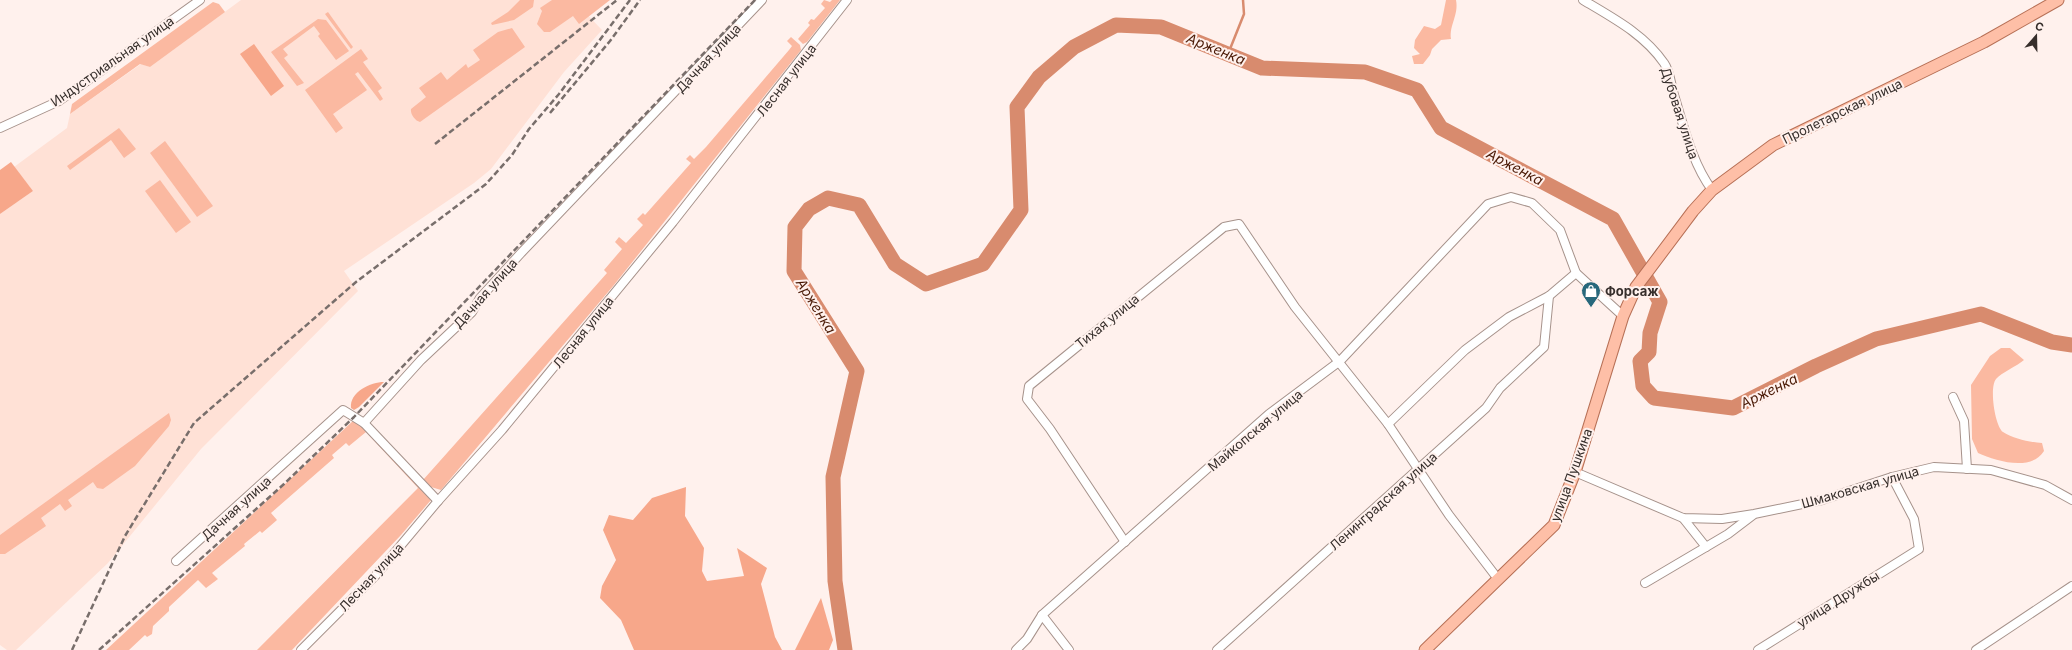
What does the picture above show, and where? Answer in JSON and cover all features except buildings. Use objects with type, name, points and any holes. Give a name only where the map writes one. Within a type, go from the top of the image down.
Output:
[{"type":"main road","name":"Пролетарская улица","points":[[1656,260],[1693,211],[1712,190],[1773,145],[1984,42],[2058,0]]},
{"type":"main road","name":"улица Пушкина","points":[[1424,650],[1554,525],[1575,472],[1623,316],[1636,287],[1656,260]]},
{"type":"street","name":"Индустриальная улица","points":[[0,128],[59,101],[200,0]]},
{"type":"street","name":"Дачная улица","points":[[176,561],[343,410],[364,424],[421,360],[472,312],[480,298],[521,253],[762,0]]},
{"type":"street","name":"Лесная улица","points":[[301,650],[376,575],[438,501],[502,430],[673,222],[847,0]]},
{"type":"street","name":"Дубовая улица","points":[[1583,0],[1626,25],[1648,45],[1665,64],[1685,132],[1698,166],[1712,190]]},
{"type":"street","name":"Майкопская улица","points":[[1016,650],[1027,639],[1042,615],[1269,414],[1340,361],[1488,204],[1511,196],[1532,203],[1560,230],[1576,274]]},
{"type":"street","name":"Тихая улица","points":[[1125,542],[1050,429],[1027,399],[1029,386],[1185,257],[1224,227],[1240,224],[1295,307],[1340,361]]},
{"type":"street","points":[[1388,424],[1465,350],[1509,317],[1549,296],[1576,274],[1623,316]]},
{"type":"street","name":"Ленинградская улица","points":[[1217,650],[1486,408],[1500,388],[1544,347],[1549,296]]},
{"type":"street","points":[[1340,361],[1388,424],[1449,515],[1498,579]]},
{"type":"street","points":[[1953,397],[1964,421],[1967,469]]},
{"type":"street","points":[[364,424],[438,501]]},
{"type":"street","name":"Шмаковская улица","points":[[1575,472],[1683,518],[1722,519],[1754,514],[1822,500],[1892,477],[1934,467],[1991,470],[2046,485],[2072,500]]},
{"type":"street","name":"улица Дружбы","points":[[1758,650],[1919,549],[1914,519],[1892,477]]},
{"type":"street","name":"Шмаковская улица","points":[[1645,583],[1728,534],[1754,514]]},
{"type":"street","points":[[1683,518],[1706,547]]},
{"type":"street","points":[[1976,650],[2072,586]]},
{"type":"street","points":[[1042,615],[1069,650]]},
{"type":"shaded area","points":[[241,0],[590,0],[580,7],[602,30],[564,72],[491,169],[474,183],[344,271],[358,291],[201,449],[108,563],[16,650],[7,650],[0,645],[0,214],[33,191],[14,167],[67,128],[70,114],[141,64],[150,67]]},
{"type":"shaded area","points":[[520,0],[534,0],[533,7],[514,20],[492,25],[491,23],[508,12]]},
{"type":"shaded area","points":[[552,0],[610,0],[579,24],[573,16],[550,32],[544,32],[537,24],[542,11],[540,8]]},
{"type":"shaded area","points":[[824,0],[830,2],[832,0],[840,0],[807,42],[803,44],[798,39],[810,25],[808,23],[811,19],[814,20],[825,8],[821,4]]},
{"type":"shaded area","points":[[1446,0],[1456,0],[1457,5],[1451,29],[1451,39],[1441,40],[1432,49],[1430,55],[1423,64],[1414,64],[1412,56],[1420,54],[1414,48],[1415,40],[1424,26],[1435,29],[1441,25]]},
{"type":"shaded area","points":[[213,2],[219,4],[225,12],[150,67],[140,64],[70,114],[72,104]]},
{"type":"shaded area","points":[[328,12],[353,47],[351,49],[325,14]]},
{"type":"shaded area","points":[[318,19],[326,20],[349,51],[336,60],[318,36],[320,34],[314,26],[283,49],[288,55],[284,58],[304,83],[297,86],[271,52]]},
{"type":"shaded area","points":[[512,28],[525,47],[420,122],[415,119],[411,113],[411,109],[426,97],[419,88],[441,72],[447,80],[466,64],[468,68],[480,60],[473,50],[498,32]]},
{"type":"shaded area","points":[[791,37],[800,45],[801,50],[614,285],[441,490],[431,487],[423,480],[607,273],[604,270],[622,249],[615,242],[619,237],[626,243],[643,225],[637,219],[643,213],[645,215],[691,163],[686,159],[690,155],[694,159],[706,147],[789,50],[792,46],[787,41]]},
{"type":"shaded area","points":[[254,44],[284,86],[271,96],[240,54]]},
{"type":"shaded area","points":[[361,49],[368,59],[363,62],[382,88],[378,91],[383,99],[380,101],[358,72],[355,74],[367,90],[333,114],[343,128],[336,133],[305,90]]},
{"type":"shaded area","points":[[119,128],[136,149],[124,158],[111,140],[70,170],[67,166]]},
{"type":"shaded area","points":[[165,141],[213,206],[197,217],[150,153]]},
{"type":"shaded area","points":[[11,162],[33,191],[0,214],[0,170]]},
{"type":"shaded area","points":[[160,180],[191,222],[176,233],[145,191]]},
{"type":"shaded area","points":[[2001,348],[2010,348],[2024,360],[1996,379],[1993,390],[1995,415],[2003,432],[2022,440],[2042,443],[2044,451],[2031,461],[2013,463],[1985,456],[1978,453],[1972,439],[1971,385],[1990,356]]},
{"type":"shaded area","points":[[379,382],[384,382],[359,407],[354,410],[351,408],[353,397],[362,389]]},
{"type":"shaded area","points":[[169,413],[171,420],[169,426],[135,466],[103,489],[97,488],[93,482],[68,500],[72,506],[65,511],[60,504],[41,518],[46,526],[5,554],[0,554],[0,535]]},
{"type":"shaded area","points":[[354,420],[364,427],[431,497],[431,500],[401,535],[292,650],[257,650],[418,488],[366,432],[349,446],[346,443],[332,455],[334,458],[271,513],[277,520],[262,533],[260,531],[244,544],[245,546],[212,573],[218,579],[206,588],[198,580],[169,607],[169,611],[153,626],[152,634],[147,637],[145,635],[129,650],[106,650]]},
{"type":"shaded area","points":[[686,487],[685,516],[704,548],[702,571],[707,581],[744,576],[737,548],[767,568],[761,584],[775,637],[782,650],[634,650],[621,620],[600,598],[602,586],[616,560],[603,530],[609,515],[633,520],[652,498]]},
{"type":"shaded area","points":[[821,598],[833,640],[829,650],[795,650]]},
{"type":"waterway","points":[[1228,54],[1244,14],[1243,0]]},
{"type":"waterway","name":"Арженка","points":[[845,650],[835,581],[833,477],[857,371],[794,271],[795,227],[809,209],[828,198],[859,205],[895,264],[926,284],[983,264],[1021,210],[1017,107],[1039,77],[1074,47],[1116,25],[1161,27],[1262,68],[1365,72],[1417,90],[1441,128],[1613,219],[1660,302],[1650,333],[1649,352],[1640,361],[1643,386],[1654,398],[1733,408],[1816,366],[1876,339],[1981,314],[2052,342],[2072,345]]},
{"type":"railway","points":[[435,144],[617,0]]},
{"type":"railway","points":[[72,650],[125,536],[194,423],[356,282],[486,184],[512,155],[529,129],[559,94],[630,0]]},
{"type":"railway","points":[[550,113],[610,41],[640,0]]},
{"type":"railway","points":[[99,650],[284,484],[354,417],[755,0]]},
{"type":"place","name":"Форсаж","points":[[1591,308]]}]
